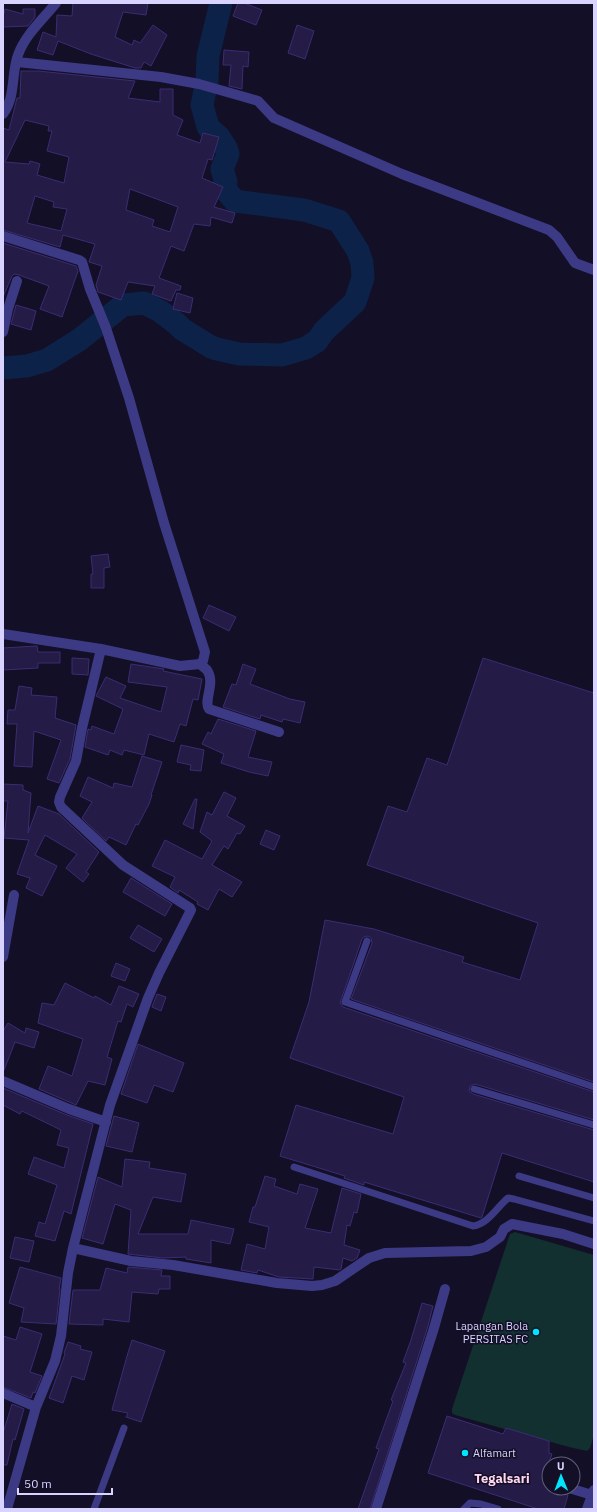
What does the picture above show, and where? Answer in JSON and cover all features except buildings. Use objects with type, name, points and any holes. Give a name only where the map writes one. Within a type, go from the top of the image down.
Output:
[{"type":"street","points":[[3,114],[10,101],[18,54],[29,36],[55,3]]},
{"type":"street","points":[[17,62],[154,76],[199,84],[258,101],[274,118],[402,174],[549,230],[557,237],[575,263],[593,270]]},
{"type":"street","points":[[3,236],[82,262],[90,289],[106,328],[129,398],[164,523],[205,652],[203,661],[200,664]]},
{"type":"street","points":[[3,332],[8,308],[17,281]]},
{"type":"street","points":[[3,634],[101,649],[180,666],[200,664],[208,671],[210,680],[210,690],[206,704],[208,709],[279,732]]},
{"type":"street","points":[[7,1509],[36,1407],[54,1361],[61,1336],[68,1273],[73,1248],[112,1098],[148,998],[191,910],[123,865],[61,807],[59,802],[76,761],[82,728],[101,649]]},
{"type":"street","points":[[3,957],[8,938],[9,921],[14,895]]},
{"type":"street","points":[[3,1081],[69,1109],[106,1122]]},
{"type":"street","points":[[73,1248],[131,1261],[174,1266],[277,1283],[312,1286],[335,1281],[369,1258],[385,1253],[471,1250],[486,1247],[500,1238],[504,1229],[512,1224],[563,1234],[594,1244]]},
{"type":"street","points":[[376,1509],[445,1289]]},
{"type":"street","points":[[3,1393],[36,1407]]},
{"type":"street","points":[[581,1490],[593,1493],[588,1509]]},
{"type":"lane","points":[[366,941],[345,1002],[594,1087]]},
{"type":"lane","points":[[474,1089],[594,1125]]},
{"type":"lane","points":[[294,1167],[473,1226],[484,1222],[508,1198],[514,1198],[594,1221]]},
{"type":"lane","points":[[519,1176],[594,1198]]},
{"type":"lane","points":[[94,1509],[124,1428]]},
{"type":"lane","points":[[464,1509],[470,1504],[481,1504],[498,1509]]},
{"type":"green space","name":"Lapangan Bola PERSITAS FC","points":[[515,1232],[594,1255],[594,1435],[590,1448],[587,1451],[452,1413],[452,1409],[510,1234]]},
{"type":"waterway","points":[[3,368],[27,366],[47,360],[79,340],[123,305],[144,303],[160,311],[182,329],[211,347],[217,349],[239,354],[282,355],[306,348],[317,341],[324,331],[355,302],[363,278],[362,263],[358,251],[339,221],[304,210],[235,201],[223,187],[226,182],[222,169],[228,154],[219,137],[208,127],[202,105],[207,81],[208,56],[221,3]]},
{"type":"place","name":"Lapangan Bola PERSITAS FC","points":[[536,1332]]},
{"type":"place","name":"Alfamart","points":[[465,1453]]},
{"type":"district","name":"Tegalsari","points":[[502,1478]]}]
